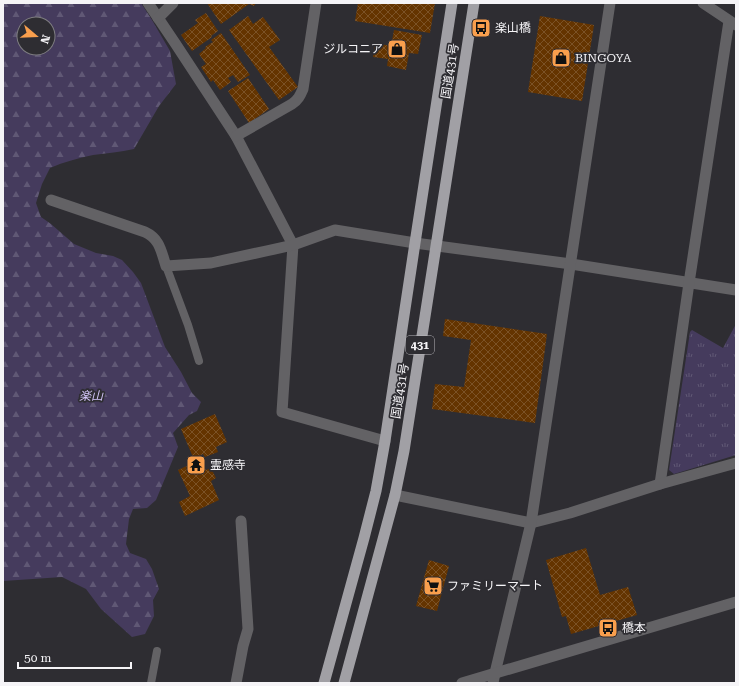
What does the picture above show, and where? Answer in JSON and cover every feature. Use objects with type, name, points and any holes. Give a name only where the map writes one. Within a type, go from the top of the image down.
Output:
[{"type":"highway","name":"国道431号","points":[[324,683],[376,491],[452,3]]},
{"type":"highway","name":"国道431号","points":[[344,683],[395,495],[404,451],[474,3]]},
{"type":"street","points":[[148,3],[236,136],[293,246],[282,412],[384,441]]},
{"type":"street","points":[[158,18],[173,3]]},
{"type":"street","points":[[236,136],[292,104],[300,96],[303,89],[316,3]]},
{"type":"street","points":[[494,678],[531,524],[610,3]]},
{"type":"street","points":[[660,484],[689,283],[733,23],[703,3]]},
{"type":"street","points":[[50,200],[152,235],[157,240],[166,266],[211,263],[293,246],[335,230],[415,243],[571,264],[736,290]]},
{"type":"street","points":[[395,495],[531,524],[660,484],[736,463]]},
{"type":"street","points":[[236,683],[248,629],[241,521]]},
{"type":"street","points":[[462,683],[494,678],[736,602]]},
{"type":"lane","points":[[166,266],[200,361]]},
{"type":"lane","points":[[151,683],[157,651]]},
{"type":"green space","name":"楽山","points":[[3,3],[141,3],[170,51],[176,84],[159,106],[134,149],[87,156],[50,168],[42,184],[36,203],[41,217],[74,244],[96,253],[113,256],[122,260],[133,272],[141,283],[165,347],[192,393],[201,402],[197,411],[189,415],[173,433],[178,447],[156,500],[147,508],[133,509],[129,519],[126,544],[130,553],[146,559],[152,569],[159,589],[153,600],[154,616],[145,634],[132,637],[101,609],[86,589],[62,577],[3,581]]},
{"type":"green space","points":[[736,324],[736,455],[674,474],[669,470],[690,332],[692,330],[723,348]]},
{"type":"building","points":[[207,3],[256,3],[254,6],[249,4],[221,24]]},
{"type":"building","points":[[358,3],[435,3],[430,33],[355,21]]},
{"type":"building","points":[[206,13],[218,31],[192,51],[181,35],[198,23],[195,20]]},
{"type":"building","points":[[248,16],[253,24],[263,17],[280,40],[269,47],[298,87],[279,100],[229,30]]},
{"type":"building","name":"BINGOYA","points":[[540,16],[594,25],[582,101],[528,92]]},
{"type":"building","name":"ジルコニア","points":[[394,30],[422,35],[418,54],[409,53],[406,70],[387,66],[388,59],[373,57],[375,43],[391,46]]},
{"type":"building","points":[[221,33],[250,75],[238,82],[233,75],[228,78],[231,82],[220,90],[213,80],[211,82],[201,67],[206,64],[199,54],[206,48],[205,47],[213,42],[211,40]]},
{"type":"building","points":[[248,78],[269,109],[249,123],[228,91]]},
{"type":"building","points":[[445,319],[547,334],[535,423],[432,409],[435,384],[464,387],[471,340],[443,336]]},
{"type":"building","name":"霊感寺","points":[[215,414],[227,442],[216,447],[218,452],[205,457],[203,454],[199,456],[206,470],[211,468],[216,478],[211,481],[219,500],[185,516],[179,502],[190,496],[178,470],[195,462],[181,429]]},
{"type":"building","points":[[586,548],[600,595],[628,587],[637,615],[571,634],[566,616],[562,617],[546,560]]},
{"type":"building","name":"ファミリーマート","points":[[429,560],[449,566],[437,611],[416,606]]},
{"type":"place","name":"楽山橋","points":[[481,28]]},
{"type":"place","name":"ジルコニア","points":[[397,49]]},
{"type":"place","name":"BINGOYA","points":[[561,58]]},
{"type":"place","name":"霊感寺","points":[[196,465]]},
{"type":"place","name":"ファミリーマート","points":[[433,586]]},
{"type":"place","name":"橋本","points":[[608,628]]}]
